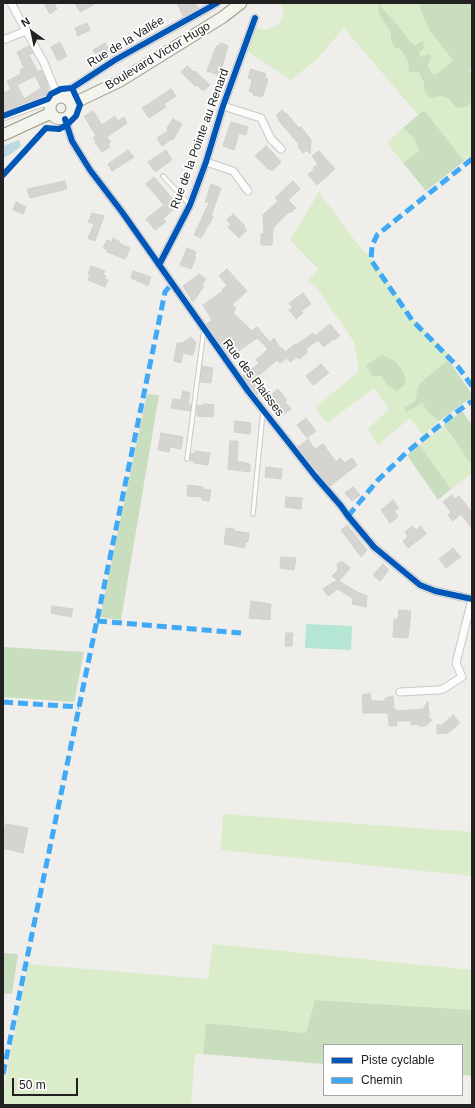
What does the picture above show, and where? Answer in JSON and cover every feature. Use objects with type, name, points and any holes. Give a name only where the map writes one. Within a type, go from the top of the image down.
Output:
[{"type":"main road","name":"Boulevard Victor Hugo","points":[[3,135],[60,103],[120,81],[223,18],[241,3]]},
{"type":"main road","points":[[60,103],[72,112],[65,119],[56,118],[60,103]]},
{"type":"street","points":[[3,117],[39,104],[60,103],[44,63],[11,3]]},
{"type":"street","name":"Rue de la Vallée","points":[[60,103],[72,88],[115,60],[215,5]]},
{"type":"street","name":"Rue de la Pointe au Renard","points":[[159,264],[190,205],[206,162],[223,106],[255,18]]},
{"type":"street","points":[[3,40],[26,31]]},
{"type":"street","points":[[223,106],[261,118],[271,139],[281,149]]},
{"type":"street","name":"Rue des Plaisses","points":[[65,119],[72,141],[90,170],[159,264],[263,411],[374,547],[420,585],[434,591],[472,599]]},
{"type":"street","points":[[206,162],[233,171],[248,191]]},
{"type":"street","points":[[400,692],[443,689],[462,677],[456,663],[472,599]]},
{"type":"lane","points":[[164,176],[190,205]]},
{"type":"lane","points":[[187,459],[204,328]]},
{"type":"lane","points":[[253,514],[263,411]]},
{"type":"green space","points":[[280,3],[419,3],[422,14],[453,60],[437,74],[432,74],[428,66],[431,57],[421,57],[419,53],[423,41],[415,45],[404,33],[391,33],[391,39],[405,56],[408,62],[409,72],[419,72],[432,98],[440,95],[446,97],[450,103],[467,106],[472,102],[472,155],[464,161],[424,110],[418,115],[344,28],[317,59],[291,80],[247,51],[255,28],[265,30],[276,26],[281,21],[284,13]]},
{"type":"green space","points":[[378,3],[410,41],[415,45],[423,41],[424,48],[419,53],[421,57],[429,54],[431,57],[428,66],[432,74],[437,74],[453,60],[430,31],[422,14],[419,3],[472,3],[472,64],[470,72],[472,73],[472,102],[467,106],[457,108],[446,97],[440,96],[432,98],[428,96],[424,90],[424,83],[419,72],[409,72],[408,62],[405,56],[400,49],[395,48],[391,39],[391,33],[379,14]]},
{"type":"green space","points":[[424,110],[464,161],[426,191],[403,163],[419,151],[415,139],[403,128]]},
{"type":"green space","points":[[403,128],[415,139],[419,151],[403,163],[387,143]]},
{"type":"green space","points":[[319,192],[358,245],[375,262],[414,320],[452,357],[419,384],[415,401],[408,405],[407,412],[422,403],[429,413],[439,421],[423,435],[410,418],[378,445],[368,429],[389,409],[374,388],[327,423],[315,408],[359,371],[354,342],[315,285],[307,282],[318,269],[290,240]]},
{"type":"green space","points":[[382,355],[396,362],[404,373],[406,383],[397,391],[386,384],[382,376],[372,376],[366,365]]},
{"type":"green space","points":[[448,360],[472,394],[472,397],[439,421],[429,413],[422,403],[407,412],[404,408],[415,401],[419,384]]},
{"type":"green space","points":[[147,394],[159,395],[121,620],[100,617]]},
{"type":"green space","points":[[462,411],[472,425],[472,466],[444,425]]},
{"type":"green space","points":[[444,426],[472,466],[472,474],[451,489],[420,445]]},
{"type":"green space","points":[[420,445],[451,489],[438,500],[407,455]]},
{"type":"green space","points":[[306,624],[352,626],[351,650],[305,648]]},
{"type":"green space","points":[[3,647],[84,652],[74,702],[3,697]]},
{"type":"green space","points":[[223,814],[472,832],[472,876],[221,850]]},
{"type":"green space","points":[[213,944],[472,970],[472,1010],[316,1000],[306,1033],[206,1023],[203,1054],[195,1054],[191,1105],[3,1105],[3,1094],[28,964],[208,979]]},
{"type":"green space","points":[[3,953],[18,954],[12,994],[3,993]]},
{"type":"green space","points":[[315,1000],[472,1010],[472,1076],[463,1075],[463,1044],[323,1044],[323,1064],[203,1054],[206,1023],[306,1033]]},
{"type":"water","points":[[19,140],[21,146],[3,158],[3,146]]},
{"type":"building","points":[[44,3],[54,3],[57,9],[50,14]]},
{"type":"building","points":[[75,3],[97,3],[80,12]]},
{"type":"building","points":[[177,3],[195,3],[198,8],[183,16]]},
{"type":"building","points":[[87,23],[90,30],[78,36],[75,28]]},
{"type":"building","points":[[60,42],[67,56],[58,61],[51,47]]},
{"type":"building","points":[[105,43],[110,51],[99,58],[93,50]]},
{"type":"building","points":[[221,43],[228,46],[220,75],[207,71],[216,47]]},
{"type":"building","points":[[29,46],[33,53],[29,55],[38,72],[41,70],[47,83],[49,94],[4,111],[3,93],[11,90],[7,81],[21,74],[20,70],[24,68],[17,52]],"holes":[[[35,76],[41,88],[24,99],[17,85]]]},
{"type":"building","points":[[187,66],[194,72],[195,71],[210,85],[203,91],[197,85],[195,86],[181,72]]},
{"type":"building","points":[[251,69],[266,74],[265,78],[268,79],[263,96],[261,95],[261,97],[253,95],[254,93],[249,91],[252,79],[248,78]]},
{"type":"building","points":[[171,89],[176,96],[164,104],[166,107],[149,118],[142,108]]},
{"type":"building","points":[[282,110],[299,128],[301,127],[311,140],[310,154],[307,150],[303,153],[298,147],[299,144],[278,120],[279,119],[276,115]]},
{"type":"building","points":[[93,111],[102,125],[115,116],[118,121],[124,117],[127,123],[107,137],[111,142],[108,144],[110,147],[102,152],[93,138],[96,136],[84,116]]},
{"type":"building","points":[[173,119],[182,124],[173,140],[172,139],[162,146],[157,138],[168,131],[167,128]]},
{"type":"building","points":[[231,122],[248,127],[246,135],[239,133],[234,150],[223,146]]},
{"type":"building","points":[[266,146],[281,162],[272,171],[255,156]]},
{"type":"building","points":[[128,150],[134,157],[112,171],[108,164]]},
{"type":"building","points":[[166,150],[172,160],[155,172],[148,162]]},
{"type":"building","points":[[319,151],[335,169],[317,185],[308,174],[314,170],[313,168],[318,164],[312,156]]},
{"type":"building","points":[[154,177],[178,205],[163,219],[166,222],[155,230],[146,219],[164,205],[146,184]]},
{"type":"building","points":[[65,181],[67,189],[30,198],[27,189]]},
{"type":"building","points":[[293,181],[300,189],[288,200],[296,208],[290,213],[289,212],[273,228],[272,245],[261,245],[261,234],[264,234],[263,215],[278,201],[275,198]]},
{"type":"building","points":[[211,184],[221,188],[211,216],[213,217],[201,238],[194,235],[209,203],[205,202]]},
{"type":"building","points":[[16,202],[26,207],[23,214],[13,210]]},
{"type":"building","points":[[92,213],[104,216],[95,241],[88,238],[94,224],[88,222]]},
{"type":"building","points":[[233,214],[247,230],[239,238],[228,227],[231,225],[227,220]]},
{"type":"building","points":[[113,238],[120,242],[120,244],[130,248],[125,259],[107,252],[108,250],[103,248],[107,240],[112,242]]},
{"type":"building","points":[[187,248],[196,252],[194,256],[196,257],[191,269],[180,265]]},
{"type":"building","points":[[91,266],[105,271],[103,275],[106,276],[104,278],[108,280],[105,287],[88,280],[90,275],[88,274]]},
{"type":"building","points":[[227,269],[247,291],[232,305],[236,308],[233,313],[252,331],[257,327],[270,342],[274,338],[281,349],[282,348],[285,352],[313,333],[315,336],[330,324],[340,336],[334,340],[333,339],[324,347],[318,340],[306,349],[308,352],[299,359],[297,357],[290,362],[287,358],[280,363],[277,360],[255,379],[263,390],[257,394],[243,376],[259,363],[256,360],[268,349],[257,338],[230,357],[207,324],[212,320],[203,305],[223,291],[222,290],[227,285],[219,276]]},
{"type":"building","points":[[133,271],[151,277],[148,286],[131,278]]},
{"type":"building","points":[[199,274],[206,279],[202,285],[204,286],[193,302],[183,286]]},
{"type":"building","points":[[303,293],[311,304],[301,311],[303,313],[296,319],[289,310],[293,308],[289,303]]},
{"type":"building","points":[[191,337],[196,343],[193,355],[183,353],[181,363],[174,361],[177,343],[182,343]]},
{"type":"building","points":[[321,364],[329,373],[313,385],[306,376]]},
{"type":"building","points":[[202,366],[213,368],[211,383],[200,382]]},
{"type":"building","points":[[278,389],[287,400],[285,402],[291,409],[279,418],[280,411],[277,408],[279,406],[271,395]]},
{"type":"building","points":[[183,391],[190,393],[188,404],[191,404],[190,411],[171,408],[173,399],[181,400]]},
{"type":"building","points":[[204,404],[214,405],[213,417],[197,416],[197,405],[204,406]]},
{"type":"building","points":[[306,418],[316,431],[307,438],[297,425]]},
{"type":"building","points":[[235,421],[251,423],[250,434],[234,432]]},
{"type":"building","points":[[161,433],[183,437],[181,449],[170,447],[169,452],[158,450]]},
{"type":"building","points":[[308,439],[315,449],[323,444],[336,462],[340,458],[345,463],[352,458],[357,465],[330,486],[298,447]]},
{"type":"building","points":[[230,441],[238,441],[237,461],[250,464],[250,472],[228,469]]},
{"type":"building","points":[[195,451],[210,453],[208,465],[190,461],[191,453],[195,454]]},
{"type":"building","points":[[266,467],[282,469],[281,479],[265,477]]},
{"type":"building","points":[[188,485],[203,487],[203,489],[211,490],[209,501],[202,500],[202,497],[187,496]]},
{"type":"building","points":[[353,487],[360,495],[352,501],[345,493]]},
{"type":"building","points":[[452,495],[455,499],[459,496],[472,512],[472,529],[461,514],[453,521],[448,515],[451,512],[443,502]]},
{"type":"building","points":[[286,497],[302,498],[301,509],[285,507]]},
{"type":"building","points":[[393,500],[399,508],[394,511],[398,517],[390,523],[381,510]]},
{"type":"building","points":[[347,525],[367,550],[361,557],[341,530]]},
{"type":"building","points":[[412,526],[416,530],[421,526],[426,534],[408,548],[403,541],[408,536],[405,532]]},
{"type":"building","points":[[226,528],[234,529],[234,531],[249,533],[248,542],[245,542],[245,548],[224,544]]},
{"type":"building","points":[[453,548],[461,557],[446,568],[439,559]]},
{"type":"building","points":[[281,557],[296,558],[294,570],[280,568]]},
{"type":"building","points":[[343,562],[350,568],[339,581],[367,596],[366,607],[352,604],[353,599],[338,589],[328,596],[323,589],[337,580],[332,576],[338,570],[337,564]]},
{"type":"building","points":[[383,564],[389,570],[380,581],[373,575]]},
{"type":"building","points":[[251,601],[271,604],[270,620],[249,618]]},
{"type":"building","points":[[52,606],[73,609],[71,617],[51,613]]},
{"type":"building","points":[[399,610],[411,611],[408,638],[393,637],[394,619],[398,619]]},
{"type":"building","points":[[286,633],[293,633],[292,646],[285,646]]},
{"type":"building","points":[[370,693],[371,701],[385,701],[385,698],[393,696],[394,710],[396,709],[396,711],[423,709],[428,701],[429,718],[432,720],[426,726],[419,726],[419,724],[411,725],[411,721],[396,721],[397,726],[389,726],[388,713],[363,713],[362,695]]},
{"type":"building","points":[[453,715],[460,723],[448,733],[437,734],[437,725],[442,725]]},
{"type":"building","points":[[6,824],[28,828],[23,853],[3,848],[3,836]]},
{"type":"marked path","points":[[472,159],[377,235],[372,246],[371,260],[412,320],[459,368],[472,386]]},
{"type":"marked path","points":[[3,1074],[165,292],[172,283]]},
{"type":"marked path","points":[[348,516],[378,480],[407,452],[472,401]]},
{"type":"marked path","points":[[97,621],[241,633]]},
{"type":"marked path","points":[[3,702],[79,707]]},
{"type":"cycle path","points":[[3,116],[48,99],[51,94],[61,89],[72,88],[115,60],[217,3]]},
{"type":"cycle path","points":[[159,265],[190,205],[206,162],[223,106],[255,18]]},
{"type":"cycle path","points":[[3,175],[46,128],[59,129],[67,125],[76,116],[80,105],[72,88]]},
{"type":"cycle path","points":[[65,119],[72,141],[90,170],[122,212],[248,391],[315,476],[374,547],[420,585],[435,591],[472,599]]}]
